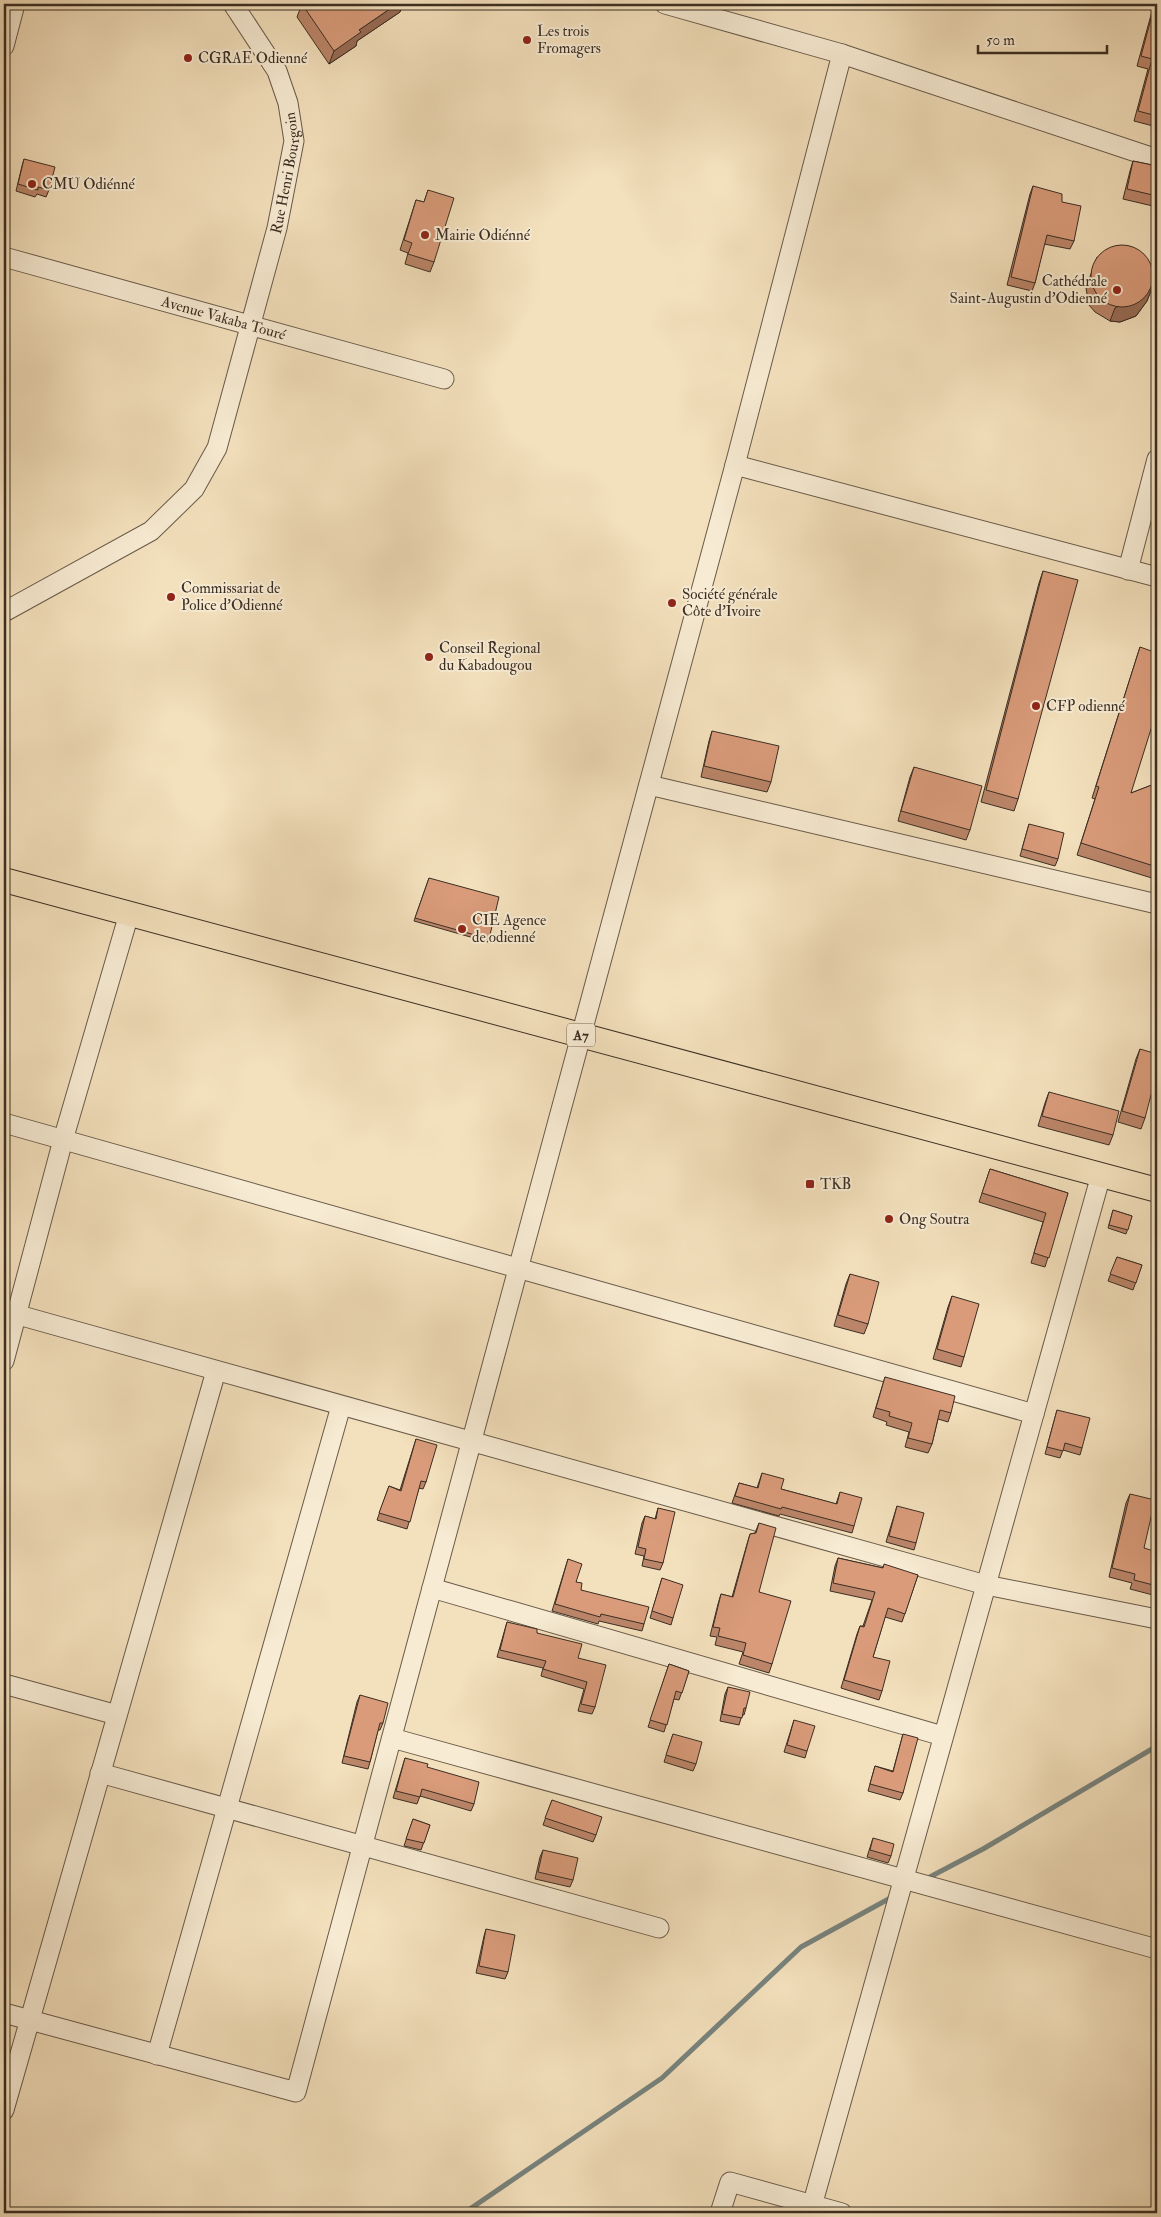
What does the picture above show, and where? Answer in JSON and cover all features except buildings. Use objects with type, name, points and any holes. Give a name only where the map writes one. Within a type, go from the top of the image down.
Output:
[{"type":"main road","name":"A7","points":[[4,880],[1157,1190]]},
{"type":"street","points":[[4,46],[15,4]]},
{"type":"street","name":"Rue Henri Bourgoin","points":[[4,612],[152,530],[194,489],[217,448],[277,228],[294,141],[288,103],[277,72],[233,4]]},
{"type":"street","points":[[665,4],[842,54],[1157,159]]},
{"type":"street","points":[[4,2013],[296,2092],[735,465],[842,54]]},
{"type":"street","name":"Avenue Vakaba Touré","points":[[4,257],[444,379]]},
{"type":"street","points":[[1128,570],[1157,459]]},
{"type":"street","points":[[735,465],[1157,577]]},
{"type":"street","points":[[649,785],[1157,904]]},
{"type":"street","points":[[4,1361],[10,1313],[129,914]]},
{"type":"street","points":[[4,1123],[1034,1414]]},
{"type":"street","points":[[811,2209],[1101,1175]]},
{"type":"street","points":[[10,1313],[986,1585],[1157,1619]]},
{"type":"street","points":[[4,2110],[216,1370]]},
{"type":"street","points":[[157,2054],[341,1406]]},
{"type":"street","points":[[432,1588],[944,1736]]},
{"type":"street","points":[[4,1684],[117,1715]]},
{"type":"street","points":[[392,1738],[1157,1949]]},
{"type":"street","points":[[100,1773],[659,1928]]},
{"type":"street","points":[[720,2213],[730,2182],[811,2209],[842,2213]]},
{"type":"waterway","points":[[926,1879],[983,1849],[1157,1746]]},
{"type":"waterway","points":[[464,2213],[662,2078],[801,1947],[894,1896]]},
{"type":"place","name":"Les trois Fromagers","points":[[527,40]]},
{"type":"place","name":"CGRAE Odienné","points":[[188,58]]},
{"type":"place","name":"CMU Odiénné","points":[[32,184]]},
{"type":"place","name":"Mairie Odiénné","points":[[425,235]]},
{"type":"place","name":"Cathédrale Saint-Augustin d'Odienné","points":[[1117,290]]},
{"type":"place","name":"Commissariat de Police d'Odienné","points":[[171,597]]},
{"type":"place","name":"Société générale Côte d'Ivoire","points":[[672,603]]},
{"type":"place","name":"Conseil Regional du Kabadougou","points":[[429,657]]},
{"type":"place","name":"CFP odienné","points":[[1036,706]]},
{"type":"place","name":"CIE Agence de odienné","points":[[462,929]]},
{"type":"place","name":"TKB","points":[[810,1184]]},
{"type":"place","name":"Ong Soutra","points":[[889,1219]]}]
